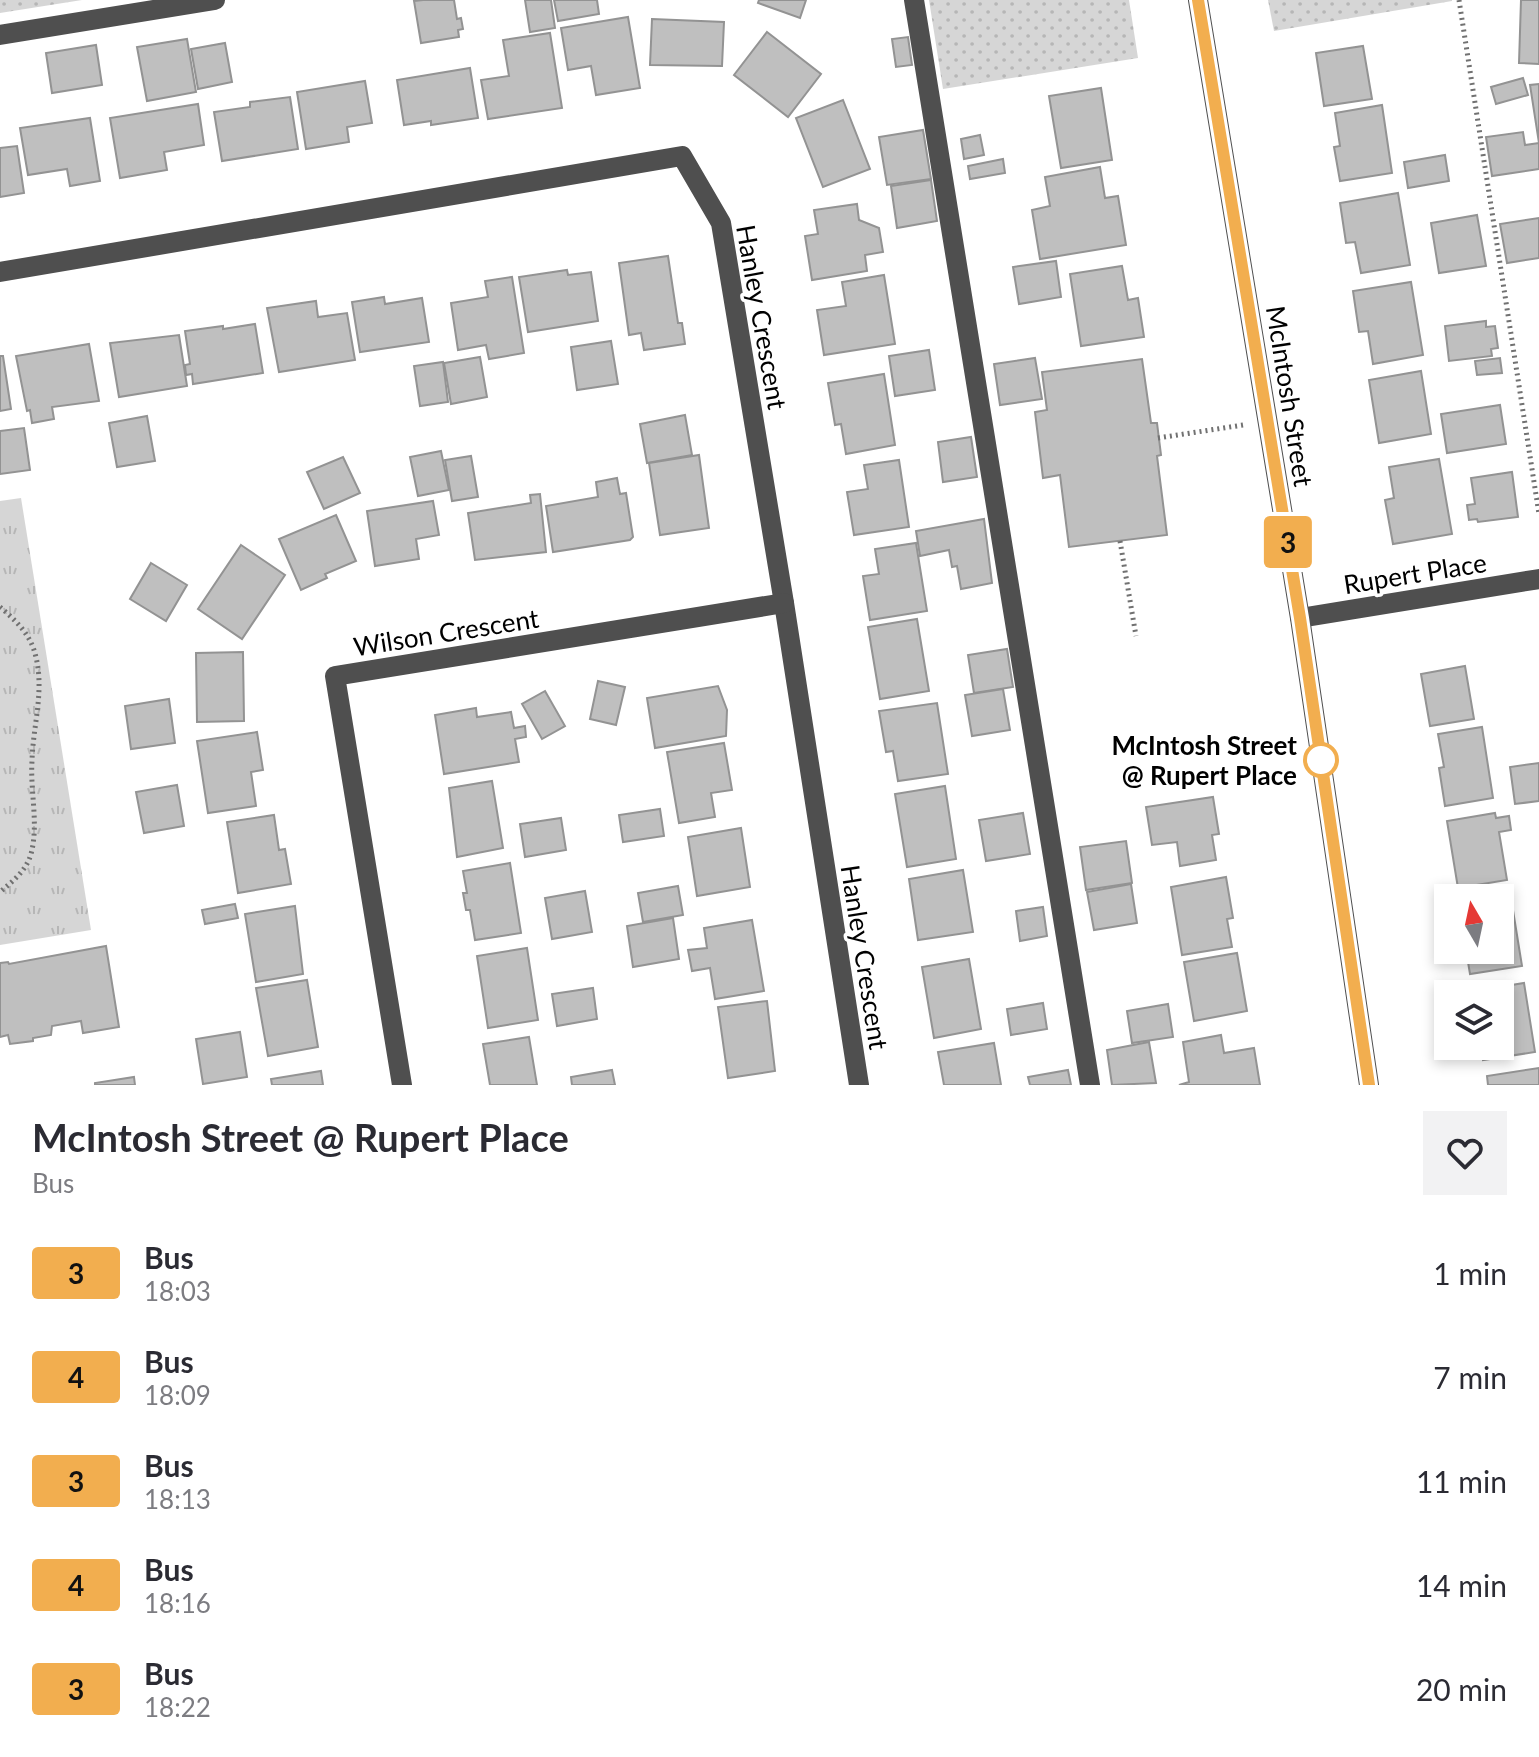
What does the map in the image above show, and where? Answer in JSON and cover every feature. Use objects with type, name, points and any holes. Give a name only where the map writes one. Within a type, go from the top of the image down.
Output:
[{"type":"street","points":[[0,35],[215,0]]},
{"type":"street","points":[[914,0],[1090,1085]]},
{"type":"street","name":"McIntosh Street","points":[[1198,0],[1300,618],[1369,1085]]},
{"type":"street","name":"Hanley Crescent","points":[[0,272],[682,156],[721,223],[859,1085]]},
{"type":"street","name":"Rupert Place","points":[[1300,618],[1539,579]]},
{"type":"street","name":"Wilson Crescent","points":[[402,1085],[335,676],[784,603]]},
{"type":"path","points":[[1459,0],[1539,514]]},
{"type":"path","points":[[1158,438],[1268,421]]},
{"type":"path","points":[[1120,541],[1136,636]]},
{"type":"path","points":[[0,607],[21,626],[33,647],[39,672],[40,700],[32,764],[35,829],[31,856],[20,876],[0,892]]},
{"type":"green space","points":[[0,0],[82,0],[0,13]]},
{"type":"green space","points":[[929,0],[1129,0],[1138,58],[943,89]]},
{"type":"green space","points":[[1268,0],[1452,0],[1452,1],[1274,31]]},
{"type":"green space","points":[[21,498],[91,930],[0,945],[0,501]]},
{"type":"building","points":[[454,0],[457,19],[461,18],[463,29],[458,30],[459,37],[421,43],[414,1]]},
{"type":"building","points":[[525,0],[551,0],[555,28],[530,32]]},
{"type":"building","points":[[554,0],[597,0],[599,14],[558,21]]},
{"type":"building","points":[[759,0],[806,0],[800,18],[758,3]]},
{"type":"building","points":[[1521,0],[1539,0],[1539,64],[1519,63]]},
{"type":"building","points":[[628,17],[640,88],[596,95],[591,66],[568,70],[561,28]]},
{"type":"building","points":[[652,19],[724,22],[722,66],[650,65]]},
{"type":"building","points":[[767,32],[821,74],[788,117],[734,75]]},
{"type":"building","points":[[550,33],[562,108],[488,119],[481,80],[509,76],[503,40]]},
{"type":"building","points":[[908,37],[912,65],[896,67],[892,39]]},
{"type":"building","points":[[187,39],[196,92],[147,101],[137,47]]},
{"type":"building","points":[[225,43],[232,82],[198,89],[191,49]]},
{"type":"building","points":[[96,45],[102,85],[52,93],[46,53]]},
{"type":"building","points":[[1363,46],[1372,99],[1324,106],[1316,53]]},
{"type":"building","points":[[470,68],[478,118],[431,125],[431,121],[404,125],[397,80]]},
{"type":"building","points":[[1523,78],[1528,95],[1496,104],[1491,87]]},
{"type":"building","points":[[365,81],[372,123],[347,127],[349,142],[306,149],[297,92]]},
{"type":"building","points":[[1539,84],[1539,143],[1530,85]]},
{"type":"building","points":[[1101,88],[1112,160],[1061,168],[1049,96]]},
{"type":"building","points":[[290,97],[298,149],[222,161],[214,112],[250,107],[250,102]]},
{"type":"building","points":[[843,100],[870,169],[823,187],[796,118]]},
{"type":"building","points":[[198,104],[204,145],[164,152],[167,170],[120,178],[110,118]]},
{"type":"building","points":[[1382,105],[1392,173],[1340,181],[1334,147],[1340,146],[1335,113]]},
{"type":"building","points":[[90,118],[100,181],[70,186],[67,169],[28,175],[20,128]]},
{"type":"building","points":[[923,130],[931,179],[887,185],[879,137]]},
{"type":"building","points":[[1523,132],[1525,145],[1539,143],[1539,169],[1492,176],[1486,137]]},
{"type":"building","points":[[980,135],[984,155],[964,159],[961,139]]},
{"type":"building","points":[[17,146],[24,193],[0,197],[0,148]]},
{"type":"building","points":[[1445,155],[1449,181],[1408,188],[1404,162]]},
{"type":"building","points":[[1003,159],[1005,173],[970,179],[968,166]]},
{"type":"building","points":[[1100,167],[1105,198],[1118,196],[1126,245],[1040,259],[1032,210],[1050,206],[1045,177]]},
{"type":"building","points":[[931,180],[937,221],[897,228],[891,186]]},
{"type":"building","points":[[1398,193],[1410,265],[1361,273],[1355,242],[1346,243],[1340,203]]},
{"type":"building","points":[[857,204],[859,220],[879,228],[883,252],[865,255],[867,271],[812,280],[805,236],[818,234],[814,210]]},
{"type":"building","points":[[1477,215],[1486,266],[1439,273],[1431,223]]},
{"type":"building","points":[[1539,218],[1539,258],[1507,263],[1500,224]]},
{"type":"building","points":[[668,256],[678,323],[682,323],[685,344],[644,350],[641,333],[629,335],[619,263]]},
{"type":"building","points":[[1056,261],[1061,297],[1019,304],[1013,267]]},
{"type":"building","points":[[1122,266],[1128,300],[1138,298],[1144,337],[1081,346],[1070,274]]},
{"type":"building","points":[[567,270],[568,275],[591,272],[598,321],[528,332],[519,277]]},
{"type":"building","points":[[884,275],[895,344],[824,355],[817,310],[846,306],[842,282]]},
{"type":"building","points":[[512,277],[524,353],[489,359],[486,345],[458,350],[451,303],[488,297],[485,281]]},
{"type":"building","points":[[1411,282],[1423,355],[1373,364],[1368,331],[1359,332],[1353,291]]},
{"type":"building","points":[[384,297],[385,304],[422,298],[429,342],[360,352],[352,302]]},
{"type":"building","points":[[316,301],[318,317],[347,313],[355,360],[279,372],[267,308]]},
{"type":"building","points":[[1486,321],[1486,327],[1495,326],[1498,348],[1491,349],[1492,356],[1449,361],[1445,326]]},
{"type":"building","points":[[255,324],[263,373],[193,384],[192,374],[186,375],[185,365],[190,364],[185,331]]},
{"type":"building","points":[[179,335],[187,386],[119,397],[110,343]]},
{"type":"building","points":[[611,341],[618,384],[577,390],[571,347]]},
{"type":"building","points":[[89,344],[99,401],[52,407],[54,419],[32,423],[16,356]]},
{"type":"building","points":[[929,350],[935,390],[895,396],[889,356]]},
{"type":"building","points":[[0,356],[3,356],[11,409],[0,411]]},
{"type":"building","points":[[480,357],[487,397],[451,404],[444,363]]},
{"type":"building","points":[[1035,358],[1042,399],[1000,405],[994,364]]},
{"type":"building","points":[[1500,358],[1502,373],[1477,375],[1475,361]]},
{"type":"building","points":[[1142,359],[1151,423],[1157,423],[1161,455],[1157,456],[1167,535],[1069,547],[1060,475],[1043,478],[1035,412],[1047,410],[1042,372]]},
{"type":"building","points":[[443,362],[448,402],[420,406],[414,366]]},
{"type":"building","points":[[1421,371],[1431,434],[1379,443],[1369,380]]},
{"type":"building","points":[[884,374],[895,445],[846,454],[841,424],[835,425],[828,383]]},
{"type":"building","points":[[1500,405],[1506,444],[1447,453],[1441,414]]},
{"type":"building","points":[[685,415],[692,455],[647,463],[640,424]]},
{"type":"building","points":[[147,416],[155,461],[117,467],[109,423]]},
{"type":"building","points":[[24,428],[30,470],[0,474],[0,431]]},
{"type":"building","points":[[971,437],[977,477],[943,482],[938,442]]},
{"type":"building","points":[[441,451],[449,490],[418,496],[410,457]]},
{"type":"building","points":[[699,455],[709,528],[660,535],[649,463]]},
{"type":"building","points":[[471,456],[478,497],[452,501],[445,460]]},
{"type":"building","points":[[343,457],[360,493],[324,509],[307,472]]},
{"type":"building","points":[[1439,459],[1452,534],[1393,544],[1385,500],[1394,498],[1389,467]]},
{"type":"building","points":[[899,460],[909,527],[854,535],[847,492],[868,489],[864,465]]},
{"type":"building","points":[[1512,472],[1518,517],[1478,522],[1477,519],[1469,520],[1467,505],[1475,504],[1471,478]]},
{"type":"building","points":[[617,478],[620,494],[626,493],[633,537],[553,552],[546,506],[598,497],[596,482]]},
{"type":"building","points":[[540,494],[546,552],[475,560],[468,513],[531,503],[530,495]]},
{"type":"building","points":[[433,501],[439,535],[416,539],[419,559],[375,566],[367,511]]},
{"type":"building","points":[[336,515],[356,561],[325,574],[327,578],[301,590],[279,539]]},
{"type":"building","points":[[984,519],[992,583],[961,589],[957,566],[952,567],[949,550],[920,556],[916,531]]},
{"type":"building","points":[[916,543],[927,611],[870,620],[863,576],[879,574],[875,549]]},
{"type":"building","points":[[241,545],[285,575],[242,639],[198,609]]},
{"type":"building","points":[[151,563],[187,585],[166,621],[130,599]]},
{"type":"building","points":[[917,619],[929,691],[880,699],[868,627]]},
{"type":"building","points":[[1007,649],[1013,687],[974,693],[968,655]]},
{"type":"building","points":[[243,652],[244,721],[197,722],[196,653]]},
{"type":"building","points":[[1465,666],[1474,719],[1430,726],[1421,674]]},
{"type":"building","points":[[598,681],[625,687],[616,725],[590,719]]},
{"type":"building","points":[[718,686],[727,710],[726,736],[655,748],[647,698]]},
{"type":"building","points":[[1003,689],[1010,730],[972,736],[965,695]]},
{"type":"building","points":[[545,691],[565,726],[542,739],[522,704]]},
{"type":"building","points":[[169,699],[175,743],[131,749],[125,706]]},
{"type":"building","points":[[937,703],[948,774],[898,781],[893,751],[886,752],[879,711]]},
{"type":"building","points":[[476,708],[477,717],[511,712],[514,728],[525,726],[526,737],[515,739],[519,762],[444,774],[435,715]]},
{"type":"building","points":[[1482,727],[1493,798],[1445,806],[1439,768],[1444,767],[1438,734]]},
{"type":"building","points":[[257,732],[263,770],[251,772],[256,806],[208,813],[197,741]]},
{"type":"building","points":[[724,743],[732,790],[711,793],[715,817],[679,823],[667,752]]},
{"type":"building","points":[[1539,763],[1539,801],[1515,804],[1510,767]]},
{"type":"building","points":[[492,781],[503,848],[457,857],[449,788]]},
{"type":"building","points":[[177,785],[184,826],[144,833],[136,792]]},
{"type":"building","points":[[945,786],[956,859],[907,867],[895,794]]},
{"type":"building","points":[[1213,797],[1219,834],[1212,835],[1216,860],[1180,866],[1177,842],[1152,845],[1146,807]]},
{"type":"building","points":[[660,809],[664,836],[623,842],[619,815]]},
{"type":"building","points":[[1023,813],[1030,854],[986,861],[979,820]]},
{"type":"building","points":[[1495,813],[1496,818],[1509,816],[1511,830],[1499,832],[1507,880],[1457,884],[1447,821]]},
{"type":"building","points":[[274,815],[279,850],[285,849],[291,884],[238,893],[227,822]]},
{"type":"building","points":[[561,818],[566,850],[525,857],[520,824]]},
{"type":"building","points":[[741,828],[750,887],[697,896],[688,837]]},
{"type":"building","points":[[1126,841],[1132,883],[1086,890],[1080,847]]},
{"type":"building","points":[[510,863],[521,933],[475,940],[470,910],[466,910],[463,893],[467,893],[463,871]]},
{"type":"building","points":[[963,870],[973,932],[918,940],[909,879]]},
{"type":"building","points":[[1226,877],[1233,918],[1227,919],[1232,947],[1182,955],[1171,887]]},
{"type":"building","points":[[1131,884],[1137,923],[1094,930],[1087,892]]},
{"type":"building","points":[[678,886],[683,915],[643,922],[638,893]]},
{"type":"building","points":[[585,891],[592,932],[552,939],[545,898]]},
{"type":"building","points":[[235,904],[238,918],[205,924],[202,910]]},
{"type":"building","points":[[295,906],[303,974],[256,982],[245,914]]},
{"type":"building","points":[[1043,907],[1047,936],[1020,941],[1016,911]]},
{"type":"building","points":[[1514,917],[1522,966],[1470,974],[1468,964],[1514,964]]},
{"type":"building","points":[[673,918],[679,959],[633,967],[627,926]]},
{"type":"building","points":[[752,920],[764,991],[715,999],[710,968],[692,971],[688,950],[707,948],[704,928]]},
{"type":"building","points":[[106,946],[119,1027],[83,1033],[81,1021],[52,1026],[51,1035],[33,1038],[33,1041],[10,1044],[8,1035],[0,1037],[0,963],[9,964]]},
{"type":"building","points":[[527,948],[538,1020],[488,1028],[477,956]]},
{"type":"building","points":[[1237,953],[1247,1011],[1194,1021],[1184,962]]},
{"type":"building","points":[[969,959],[981,1029],[934,1038],[922,967]]},
{"type":"building","points":[[307,980],[318,1047],[268,1056],[256,988]]},
{"type":"building","points":[[1524,983],[1535,1052],[1514,1055],[1514,985]]},
{"type":"building","points":[[593,988],[597,1019],[557,1026],[552,994]]},
{"type":"building","points":[[767,1001],[775,1071],[728,1078],[718,1007]]},
{"type":"building","points":[[1043,1003],[1047,1029],[1011,1035],[1007,1009]]},
{"type":"building","points":[[1168,1004],[1173,1037],[1132,1043],[1127,1011]]},
{"type":"building","points":[[240,1032],[247,1077],[203,1084],[196,1039]]},
{"type":"building","points":[[1221,1035],[1224,1053],[1254,1048],[1260,1085],[1179,1085],[1189,1082],[1183,1042]]},
{"type":"building","points":[[529,1037],[537,1085],[490,1085],[483,1044]]},
{"type":"building","points":[[1149,1042],[1156,1083],[1112,1085],[1107,1050]]},
{"type":"building","points":[[994,1043],[1001,1085],[944,1085],[938,1052]]},
{"type":"building","points":[[1539,1068],[1539,1085],[1488,1085],[1487,1076]]},
{"type":"building","points":[[612,1070],[615,1085],[572,1085],[571,1077]]},
{"type":"building","points":[[1068,1070],[1071,1085],[1030,1085],[1028,1077]]},
{"type":"building","points":[[321,1071],[323,1085],[272,1085],[271,1079]]},
{"type":"building","points":[[134,1077],[135,1085],[95,1085],[95,1083]]},
{"type":"bus line","name":"3","points":[[1198,0],[1300,618],[1369,1085]]},
{"type":"place","name":"McIntosh Street @ Rupert Place","points":[[1321,760]]}]
